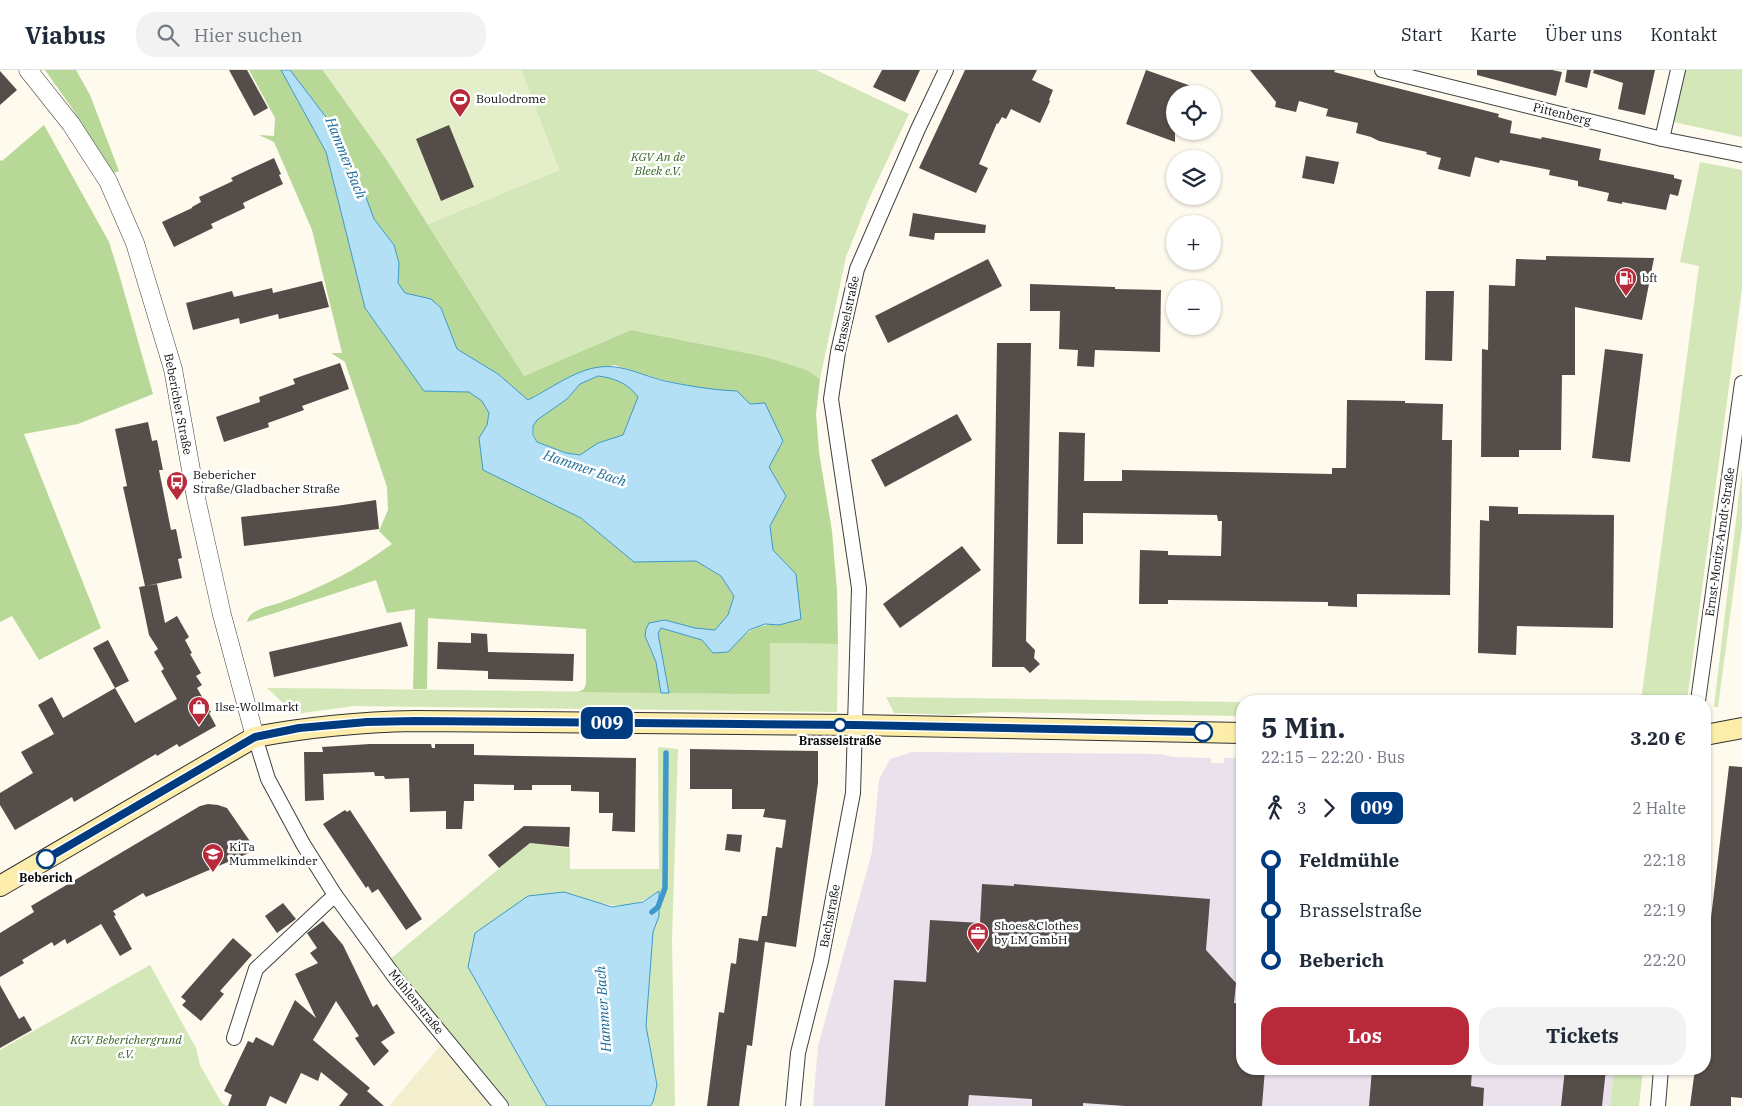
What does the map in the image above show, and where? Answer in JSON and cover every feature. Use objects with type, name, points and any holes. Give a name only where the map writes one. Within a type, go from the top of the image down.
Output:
[{"type":"main road","points":[[0,886],[255,737],[299,728],[367,722],[405,721],[856,725],[1236,733]]},
{"type":"main road","points":[[1711,734],[1742,728]]},
{"type":"street","name":"Bebericher Straße","points":[[28,70],[71,124],[108,181],[135,243],[173,369],[196,498],[220,606],[255,737]]},
{"type":"street","name":"Brasselstraße","points":[[856,725],[859,588],[831,399],[838,352],[857,269],[946,70]]},
{"type":"street","name":"Pittenberg","points":[[1382,70],[1662,139],[1742,155]]},
{"type":"street","points":[[1662,139],[1678,70]]},
{"type":"street","name":"Ernst-Moritz-Arndt-Straße","points":[[1699,695],[1742,382]]},
{"type":"street","name":"Bachstraße","points":[[793,1106],[798,1054],[822,961],[853,793],[856,725]]},
{"type":"street","name":"Mühlenstraße","points":[[255,737],[268,779],[303,844],[335,895],[397,980],[501,1106]]},
{"type":"street","points":[[234,1038],[256,969],[335,895]]},
{"type":"street","points":[[1658,1106],[1661,1075]]},
{"type":"shaded area","points":[[912,752],[1162,754],[1173,757],[1211,758],[1211,763],[1224,763],[1224,758],[1236,758],[1236,1075],[1613,1075],[1610,1106],[813,1106],[818,1046],[872,852],[879,780],[890,759]]},
{"type":"shaded area","points":[[442,1044],[494,1106],[389,1106]]},
{"type":"green space","points":[[45,70],[76,70],[90,95],[119,171],[111,174],[74,111]]},
{"type":"green space","points":[[249,70],[281,70],[326,152],[365,308],[424,391],[469,392],[482,401],[489,413],[487,425],[479,438],[483,470],[581,518],[634,562],[696,561],[721,576],[734,596],[728,615],[715,630],[695,628],[665,620],[645,636],[656,662],[661,693],[578,692],[584,689],[586,683],[586,629],[428,618],[427,689],[413,689],[415,609],[387,613],[376,580],[247,622],[249,617],[256,611],[297,597],[325,584],[353,570],[392,544],[379,531],[388,510],[387,487],[345,362],[331,353],[342,353],[312,230],[274,142],[259,135],[274,136],[275,118]]},
{"type":"green space","points":[[290,70],[323,70],[387,160],[524,376],[631,330],[766,357],[807,370],[820,379],[816,414],[819,452],[832,531],[837,591],[838,644],[770,643],[770,694],[669,693],[658,632],[661,628],[702,640],[713,653],[727,652],[744,635],[755,628],[779,625],[796,574],[773,550],[770,526],[786,496],[769,467],[783,441],[737,391],[715,391],[663,380],[614,365],[569,377],[528,400],[498,374],[457,349],[441,308],[430,299],[405,293],[398,283],[399,263],[394,245],[374,219],[362,186],[343,165],[326,117]]},
{"type":"green space","name":"Boulodrome","points":[[323,70],[521,70],[559,170],[428,224],[387,160]]},
{"type":"green space","name":"KGV An de Bleek e.V.","points":[[521,70],[816,70],[909,114],[869,199],[846,257],[820,379],[807,370],[766,357],[631,330],[524,376],[428,224],[559,170]]},
{"type":"green space","points":[[1680,70],[1742,70],[1742,137],[1669,121]]},
{"type":"green space","points":[[44,125],[109,242],[153,394],[78,424],[24,434],[101,628],[39,660],[12,616],[0,622],[0,160],[2,161]]},
{"type":"green space","points":[[1700,162],[1742,170],[1742,289],[1688,695],[1642,695],[1699,266],[1680,262]]},
{"type":"green space","points":[[598,376],[620,382],[630,388],[638,397],[623,435],[598,443],[581,455],[566,453],[537,442],[533,426],[537,420],[567,399],[580,384]]},
{"type":"green space","points":[[1742,469],[1742,526],[1718,707],[1714,707]]},
{"type":"green space","points":[[770,643],[838,644],[837,712],[354,706],[295,714],[267,688],[770,693]]},
{"type":"green space","points":[[886,697],[1236,702],[1236,716],[991,712],[954,715],[894,713]]},
{"type":"green space","points":[[658,747],[678,749],[672,939],[675,1106],[650,1106],[653,1102],[657,1085],[646,1026],[653,932],[659,916],[659,892],[634,903],[612,905],[564,892],[468,967],[547,1106],[507,1106],[389,960],[530,843],[570,848],[570,869],[659,869]]},
{"type":"green space","name":"KGV Beberichergrund e.V.","points":[[150,965],[196,1048],[200,1065],[221,1102],[226,1106],[0,1106],[0,1050]]},
{"type":"green space","points":[[1613,1075],[1642,1075],[1639,1106],[1610,1106]]},
{"type":"water","points":[[281,70],[290,70],[326,117],[343,165],[362,186],[374,219],[394,245],[399,263],[398,283],[405,293],[431,299],[441,308],[457,349],[498,374],[528,400],[586,370],[597,367],[617,367],[683,385],[737,391],[750,404],[765,403],[783,441],[769,467],[786,496],[770,526],[773,550],[796,574],[801,619],[779,625],[765,624],[749,630],[728,652],[713,653],[702,640],[661,628],[658,633],[669,693],[661,693],[656,662],[645,636],[649,623],[665,620],[695,628],[715,630],[728,615],[734,596],[721,576],[696,561],[634,562],[581,518],[483,470],[479,438],[487,425],[489,413],[482,401],[469,392],[424,391],[365,308],[326,152]],"holes":[[[598,376],[625,385],[638,397],[623,435],[598,443],[580,455],[566,453],[537,442],[533,435],[533,426],[537,420],[567,399],[580,384]]]},
{"type":"water","points":[[659,891],[659,916],[653,932],[646,1026],[657,1085],[653,1102],[650,1106],[547,1106],[468,967],[475,933],[528,896],[564,892],[612,907],[643,902]]},
{"type":"building","points":[[229,70],[247,70],[268,108],[254,116]]},
{"type":"building","points":[[882,70],[920,70],[905,102],[873,87]]},
{"type":"building","points":[[965,70],[1037,70],[1032,80],[1053,90],[1040,123],[1011,109],[1006,119],[1002,117],[997,123],[979,164],[988,168],[976,193],[919,168]]},
{"type":"building","points":[[1146,70],[1188,85],[1166,85],[1166,139],[1126,124]]},
{"type":"building","points":[[1250,70],[1335,70],[1334,72],[1499,114],[1498,117],[1512,121],[1510,133],[1541,139],[1542,137],[1601,149],[1599,160],[1674,175],[1674,178],[1682,180],[1678,196],[1670,194],[1666,210],[1622,202],[1622,204],[1607,201],[1609,193],[1578,186],[1578,181],[1549,175],[1550,170],[1500,160],[1499,163],[1475,157],[1470,177],[1438,169],[1441,158],[1426,154],[1427,152],[1379,141],[1356,133],[1358,123],[1326,116],[1328,109],[1299,101],[1296,112],[1275,107],[1276,102]]},
{"type":"building","points":[[1477,70],[1552,70],[1562,72],[1556,96],[1477,75]]},
{"type":"building","points":[[1567,70],[1591,70],[1587,88],[1565,82]]},
{"type":"building","points":[[1594,70],[1655,70],[1645,115],[1618,109],[1623,83],[1593,73]]},
{"type":"building","points":[[0,71],[17,90],[0,105]]},
{"type":"building","points":[[449,125],[474,187],[441,201],[416,139]]},
{"type":"building","points":[[1306,156],[1339,162],[1334,184],[1302,178]]},
{"type":"building","points":[[274,158],[283,184],[243,203],[245,208],[211,224],[213,228],[174,247],[162,222],[192,208],[201,202],[199,197],[233,181],[231,178]]},
{"type":"building","points":[[913,213],[986,225],[985,233],[935,233],[934,240],[909,236]]},
{"type":"building","points":[[1546,256],[1654,258],[1642,320],[1575,307],[1575,375],[1562,375],[1561,450],[1519,450],[1519,457],[1481,457],[1482,349],[1488,350],[1489,285],[1515,286],[1516,259],[1546,260]]},
{"type":"building","points":[[988,259],[1002,286],[888,343],[875,316]]},
{"type":"building","points":[[322,281],[329,307],[279,319],[278,314],[240,324],[239,318],[193,330],[186,303],[232,291],[234,297],[272,288],[273,293]]},
{"type":"building","points":[[1030,284],[1161,290],[1160,352],[1095,350],[1094,367],[1077,366],[1078,350],[1059,349],[1060,311],[1030,311]]},
{"type":"building","points":[[1426,291],[1454,291],[1452,361],[1425,360]]},
{"type":"building","points":[[997,343],[1031,343],[1026,641],[1035,650],[1034,658],[1040,664],[1030,673],[1024,667],[992,667]]},
{"type":"building","points":[[1605,349],[1643,354],[1630,462],[1592,458]]},
{"type":"building","points":[[340,363],[349,389],[302,406],[304,410],[268,423],[269,427],[224,442],[216,417],[260,402],[259,397],[295,384],[293,379]]},
{"type":"building","points":[[1347,400],[1443,404],[1442,440],[1452,440],[1450,595],[1357,594],[1357,607],[1328,606],[1328,602],[1168,600],[1168,604],[1139,604],[1140,550],[1168,551],[1168,555],[1221,556],[1222,521],[1218,521],[1217,515],[1083,513],[1083,544],[1057,544],[1059,432],[1085,433],[1084,481],[1122,481],[1122,470],[1332,474],[1332,468],[1346,468]]},
{"type":"building","points":[[957,414],[972,440],[885,487],[871,460]]},
{"type":"building","points":[[148,422],[152,441],[157,440],[163,470],[159,470],[171,530],[176,529],[182,558],[178,559],[182,578],[146,586],[157,584],[165,623],[177,616],[189,637],[185,640],[192,653],[190,654],[201,673],[196,676],[202,685],[197,688],[211,712],[209,713],[216,726],[179,747],[177,744],[157,756],[156,754],[74,802],[72,797],[15,830],[0,805],[0,793],[33,773],[21,752],[54,734],[38,705],[52,697],[63,718],[115,688],[135,723],[177,699],[161,671],[164,669],[154,652],[158,649],[149,635],[139,587],[145,586],[123,487],[127,486],[115,429]]},
{"type":"building","points":[[376,500],[379,529],[244,546],[241,517]]},
{"type":"building","points":[[1489,506],[1518,507],[1518,514],[1614,515],[1613,628],[1517,626],[1516,655],[1478,653],[1480,520],[1489,521]]},
{"type":"building","points":[[962,546],[981,570],[900,628],[883,604]]},
{"type":"building","points":[[401,622],[408,646],[274,677],[269,652]]},
{"type":"building","points":[[471,633],[487,634],[488,652],[574,654],[573,681],[488,679],[488,671],[437,669],[438,642],[471,643]]},
{"type":"building","points":[[108,640],[129,681],[115,688],[93,648]]},
{"type":"building","points":[[370,744],[431,744],[432,748],[435,748],[435,744],[474,744],[474,755],[636,758],[635,832],[612,831],[613,813],[599,813],[599,792],[571,791],[571,785],[532,785],[532,790],[514,790],[514,785],[474,784],[474,801],[464,801],[462,829],[446,829],[446,811],[410,812],[409,778],[385,779],[384,776],[375,776],[374,772],[323,774],[324,800],[305,801],[304,752],[323,752],[322,747]]},
{"type":"building","points":[[690,749],[818,751],[818,783],[796,947],[765,942],[752,1046],[747,1045],[739,1106],[707,1106],[719,1012],[724,1013],[731,963],[736,964],[739,938],[758,941],[762,916],[767,916],[776,847],[782,848],[786,820],[763,817],[765,809],[732,809],[732,789],[690,789]]},
{"type":"building","points":[[1729,766],[1742,767],[1742,1098],[1731,1097],[1731,1106],[1690,1106],[1694,1075],[1711,1075],[1711,918]]},
{"type":"building","points":[[208,804],[227,808],[256,850],[146,897],[143,893],[113,911],[132,949],[120,956],[101,924],[67,944],[65,939],[54,946],[52,942],[22,960],[24,963],[0,977],[0,933],[34,912],[31,906],[200,806]]},
{"type":"building","points":[[345,810],[347,812],[350,810],[422,919],[406,930],[378,889],[372,893],[368,886],[366,888],[323,824]]},
{"type":"building","points":[[524,826],[570,827],[569,847],[530,843],[499,868],[488,855]]},
{"type":"building","points":[[727,834],[742,835],[740,852],[725,850]]},
{"type":"building","points":[[982,884],[1014,886],[1014,884],[1210,899],[1206,950],[1236,983],[1234,1003],[1236,1003],[1236,1075],[1265,1075],[1262,1106],[1125,1106],[1083,1103],[1083,1106],[1032,1106],[1032,1099],[969,1095],[968,1106],[885,1106],[894,980],[926,982],[930,920],[980,923]]},
{"type":"building","points":[[283,903],[296,919],[277,933],[265,916]]},
{"type":"building","points":[[323,921],[343,945],[373,1007],[377,1004],[395,1033],[381,1042],[389,1051],[374,1066],[355,1038],[359,1036],[336,1001],[313,1040],[370,1088],[367,1091],[384,1106],[339,1106],[348,1094],[321,1072],[318,1081],[301,1073],[286,1104],[270,1096],[266,1106],[228,1106],[232,1095],[224,1091],[248,1041],[253,1043],[256,1037],[273,1046],[295,1000],[316,1018],[295,974],[318,963],[310,953],[317,948],[307,933]]},
{"type":"building","points":[[233,938],[252,955],[220,991],[224,994],[201,1021],[182,1005],[186,1001],[181,997]]},
{"type":"building","points":[[0,985],[19,1019],[24,1016],[32,1030],[0,1048]]},
{"type":"building","points":[[1372,1075],[1472,1075],[1471,1086],[1484,1088],[1483,1106],[1369,1106]]},
{"type":"building","points":[[1564,1075],[1605,1075],[1602,1106],[1561,1106]]},
{"type":"waterway","name":"Hammer Bach","points":[[652,912],[658,907],[665,888],[666,753]]},
{"type":"bus line","name":"009","points":[[46,859],[255,737],[299,728],[367,722],[415,721],[856,725],[1203,732]]},
{"type":"place","name":"Boulodrome","points":[[460,118]]},
{"type":"place","name":"bft","points":[[1626,297]]},
{"type":"place","name":"Bebericher Straße/Gladbacher Straße","points":[[177,501]]},
{"type":"place","name":"Brasselstraße","points":[[840,725]]},
{"type":"place","name":"Ilse-Wollmarkt","points":[[199,726]]},
{"type":"place","name":"Beberich","points":[[46,859]]},
{"type":"place","name":"KiTa Mummelkinder","points":[[213,873]]},
{"type":"place","name":"Shoes&Clothes by LM GmbH","points":[[978,952]]}]
